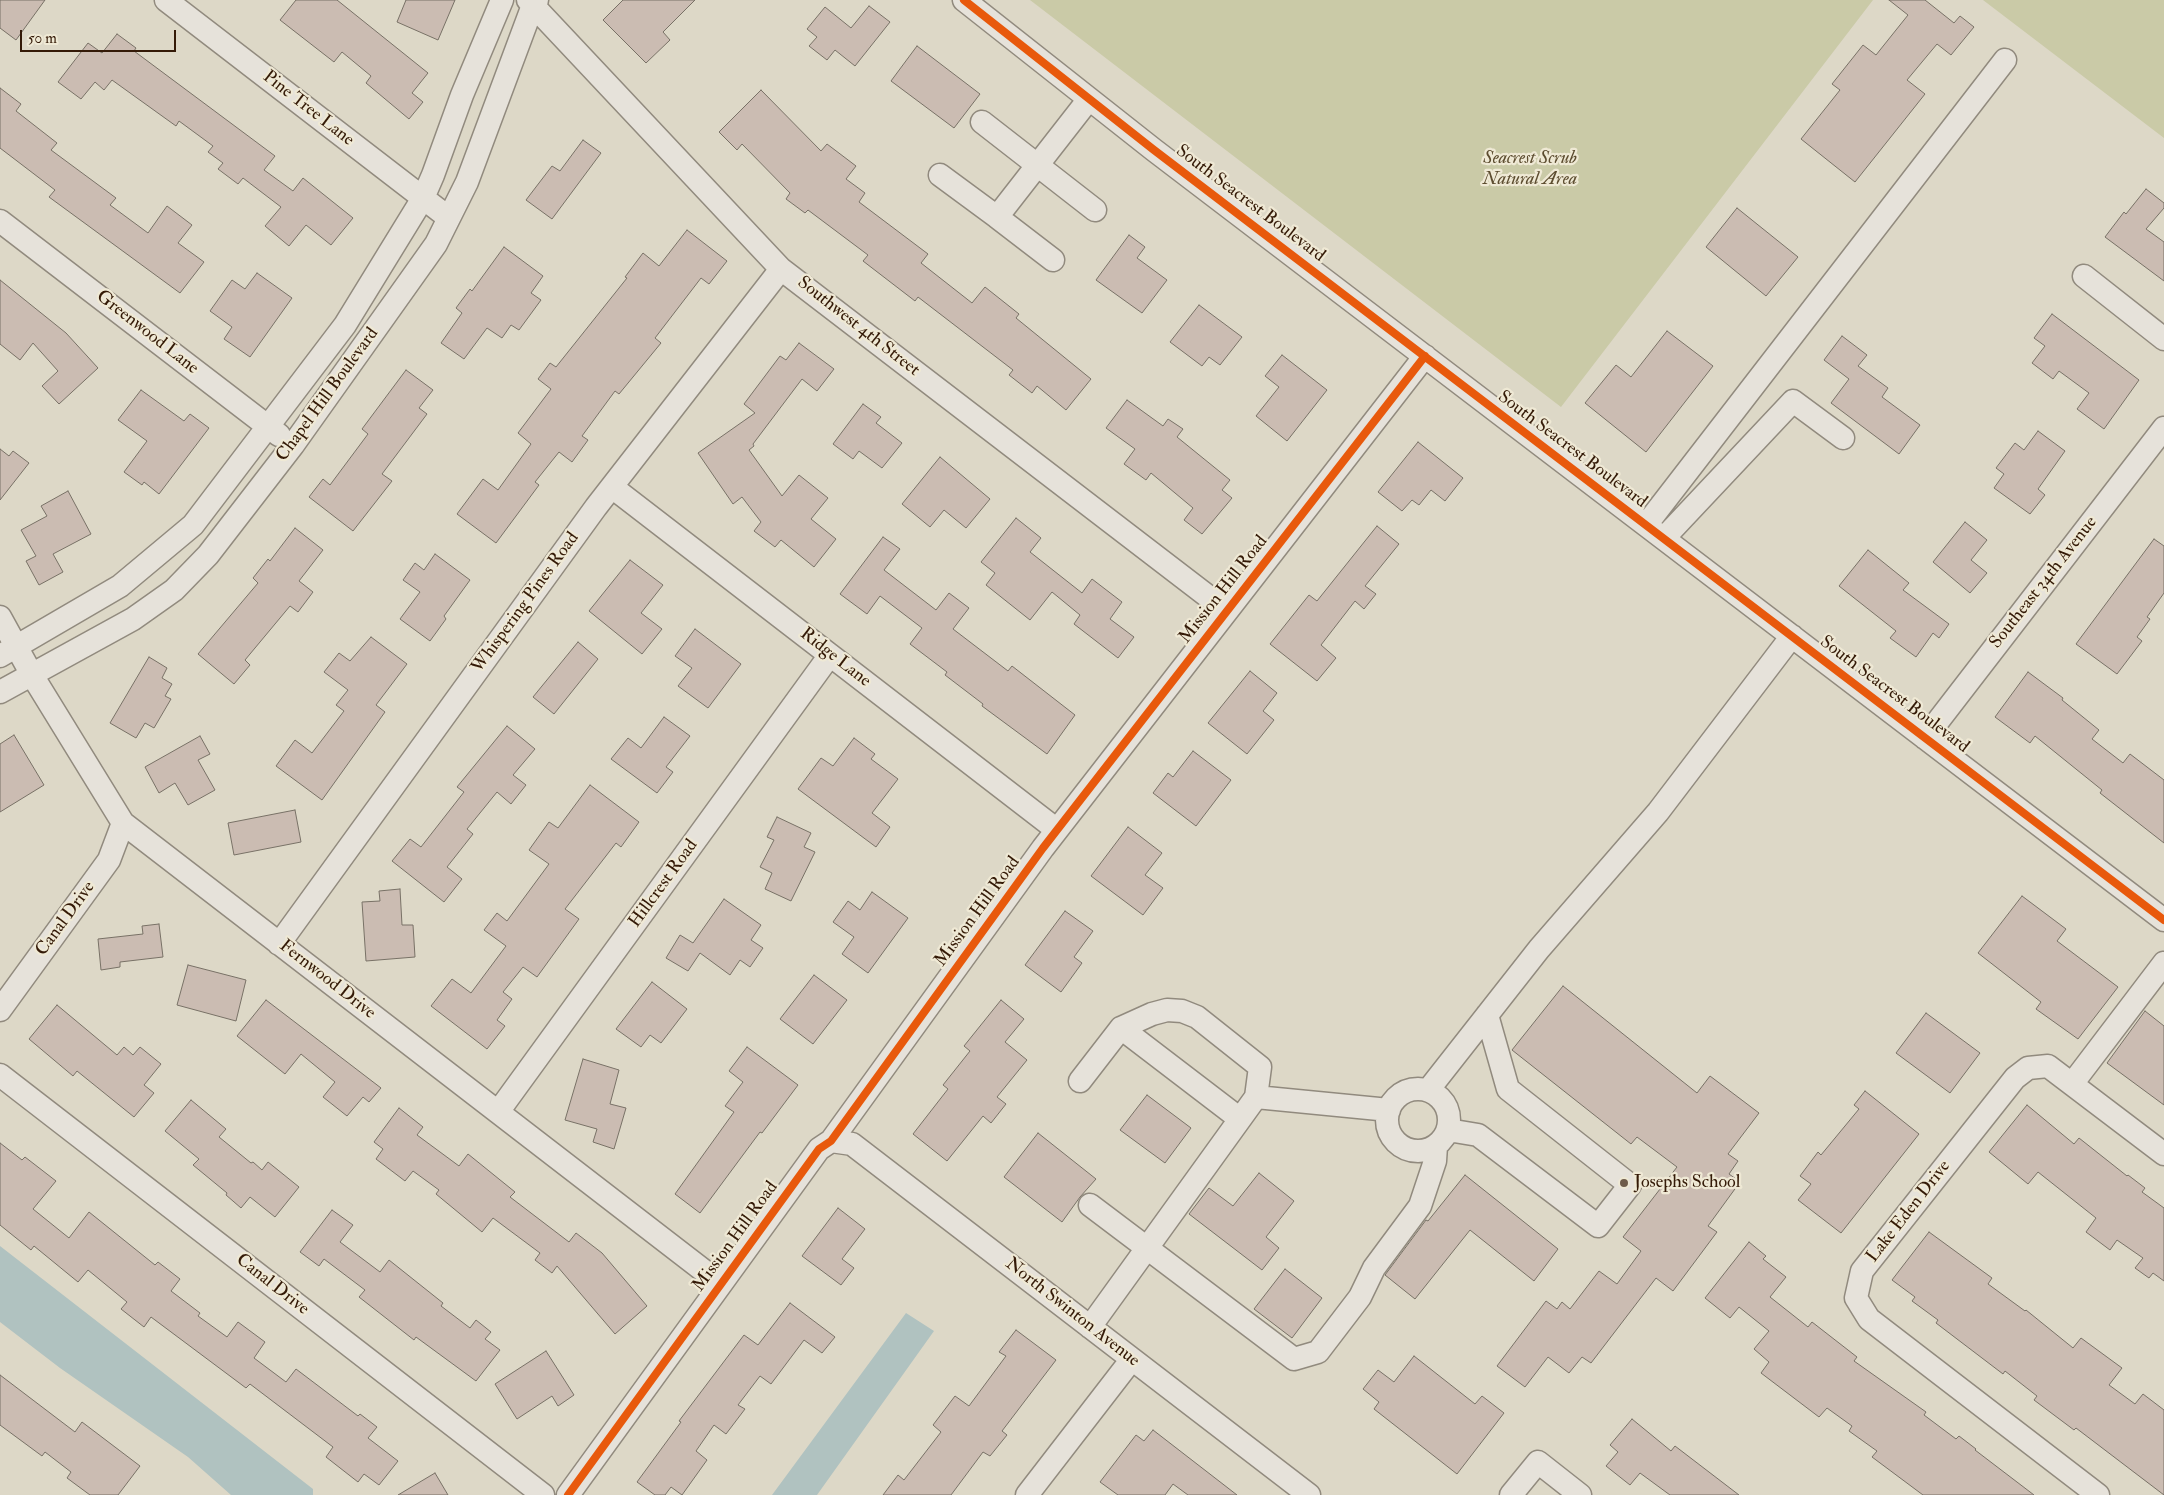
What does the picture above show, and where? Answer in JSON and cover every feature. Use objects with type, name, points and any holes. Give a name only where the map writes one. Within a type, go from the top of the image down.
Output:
[{"type":"street","name":"Pine Tree Lane","points":[[166,0],[449,218]]},
{"type":"street","name":"Chapel Hill Boulevard","points":[[8,651],[120,586],[193,525],[344,325],[423,198],[462,95],[502,0]]},
{"type":"street","name":"South Seacrest Boulevard","points":[[964,0],[1089,99],[2164,920]]},
{"type":"street","name":"Chapel Hill Boulevard","points":[[0,692],[133,619],[174,590],[208,555],[293,445],[436,244],[467,182],[533,2]]},
{"type":"street","name":"Southwest 4th Street","points":[[533,2],[781,269],[1227,611]]},
{"type":"street","points":[[1646,525],[2005,60]]},
{"type":"street","points":[[997,216],[1089,99]]},
{"type":"street","points":[[982,122],[1095,210]]},
{"type":"street","points":[[940,175],[1053,260]]},
{"type":"street","name":"Greenwood Lane","points":[[0,220],[293,445]]},
{"type":"street","name":"Whispering Pines Road","points":[[279,944],[612,487],[781,269]]},
{"type":"street","points":[[2084,276],[2164,338]]},
{"type":"street","name":"Mission Hill Road","points":[[568,1495],[819,1149],[831,1140],[1057,830],[1425,356]]},
{"type":"street","points":[[1664,538],[1793,401],[1843,438]]},
{"type":"street","name":"Southeast 34th Avenue","points":[[1925,738],[2164,428]]},
{"type":"street","name":"Ridge Lane","points":[[612,487],[1057,830]]},
{"type":"street","name":"Fernwood Drive","points":[[0,617],[8,651],[32,675],[122,823],[721,1284]]},
{"type":"street","points":[[1430,1089],[1539,949],[1658,812],[1792,636]]},
{"type":"street","name":"Hillcrest Road","points":[[498,1112],[830,655]]},
{"type":"street","name":"Canal Drive","points":[[0,1010],[109,860],[122,823]]},
{"type":"street","points":[[2072,1084],[2164,963]]},
{"type":"street","points":[[1080,1081],[1121,1028],[1152,1014],[1167,1010],[1182,1011],[1197,1017],[1260,1067],[1256,1096],[1090,1326]]},
{"type":"street","points":[[1090,1205],[1294,1359],[1318,1352],[1360,1297],[1374,1268],[1420,1206],[1442,1138],[1450,1120],[1444,1102],[1430,1089],[1409,1090],[1393,1101],[1387,1120],[1393,1138],[1400,1145],[1408,1150],[1428,1150],[1442,1138],[1478,1135],[1598,1226],[1630,1185],[1508,1090],[1488,1014]]},
{"type":"street","points":[[1121,1028],[1240,1118]]},
{"type":"street","name":"Lake Eden Drive","points":[[2098,1495],[1869,1319],[1856,1298],[1862,1271],[2015,1078],[2028,1068],[2048,1066],[2164,1154]]},
{"type":"street","name":"Canal Drive","points":[[0,1075],[543,1495]]},
{"type":"street","points":[[1256,1096],[1389,1110]]},
{"type":"street","name":"North Swinton Avenue","points":[[831,1140],[852,1144],[1309,1495]]},
{"type":"street","points":[[1028,1495],[1132,1359]]},
{"type":"street","points":[[1511,1495],[1538,1462],[1580,1495]]},
{"type":"green space","name":"Seacrest Scrub Natural Area","points":[[1030,0],[1873,0],[1561,407]]},
{"type":"green space","points":[[1983,0],[2164,0],[2164,138]]},
{"type":"shaded area","points":[[0,1246],[313,1489],[313,1495],[231,1495],[188,1457],[60,1368],[0,1322]]},
{"type":"shaded area","points":[[906,1313],[934,1331],[817,1495],[772,1495]]},
{"type":"building","points":[[0,0],[45,0],[16,40],[0,28]]},
{"type":"building","points":[[296,0],[337,0],[428,73],[412,93],[423,102],[409,119],[366,83],[371,76],[342,52],[334,62],[280,20]]},
{"type":"building","points":[[406,0],[455,0],[438,40],[397,22]]},
{"type":"building","points":[[623,0],[695,0],[663,32],[670,40],[646,63],[603,20]]},
{"type":"building","points":[[1889,0],[1925,0],[1954,23],[1960,16],[1974,27],[1951,55],[1937,44],[1907,80],[1925,94],[1855,182],[1801,139],[1840,90],[1832,84],[1863,45],[1876,55],[1908,15]]},
{"type":"building","points":[[869,6],[890,22],[855,66],[835,50],[827,60],[809,46],[817,37],[807,29],[825,7],[851,28]]},
{"type":"building","points":[[117,34],[136,48],[134,51],[275,156],[264,170],[293,191],[303,178],[353,218],[331,245],[306,225],[289,246],[265,226],[281,207],[243,178],[238,184],[218,169],[223,163],[208,152],[213,146],[179,121],[176,126],[112,80],[104,90],[95,82],[81,99],[58,82],[88,43],[102,53]]},
{"type":"building","points":[[917,46],[980,94],[954,128],[891,81]]},
{"type":"building","points":[[0,88],[21,104],[16,111],[57,143],[51,150],[116,198],[110,205],[148,233],[167,206],[192,225],[178,243],[204,262],[180,293],[49,197],[55,190],[0,148]]},
{"type":"building","points":[[761,90],[821,151],[827,144],[856,166],[846,179],[865,193],[859,202],[928,254],[921,263],[972,303],[985,287],[1019,314],[1016,318],[1091,379],[1066,410],[1037,386],[1032,393],[1009,375],[1013,370],[918,297],[915,301],[863,261],[868,255],[808,210],[805,213],[786,199],[790,193],[742,144],[737,150],[719,132]]},
{"type":"building","points":[[583,140],[601,153],[552,219],[526,200],[552,166],[560,171]]},
{"type":"building","points":[[2146,189],[2164,203],[2164,208],[2146,229],[2164,242],[2164,281],[2105,237],[2124,212],[2126,214]]},
{"type":"building","points":[[1737,208],[1798,257],[1766,296],[1706,247]]},
{"type":"building","points":[[687,230],[727,261],[709,284],[701,278],[655,338],[661,343],[619,394],[615,391],[582,436],[588,440],[572,462],[559,452],[535,482],[539,485],[496,543],[457,514],[483,479],[498,490],[531,444],[518,433],[551,389],[538,379],[550,363],[556,367],[627,278],[625,277],[643,253],[659,266]]},
{"type":"building","points":[[1129,235],[1145,247],[1137,258],[1167,280],[1142,313],[1096,280]]},
{"type":"building","points":[[504,247],[543,276],[531,293],[541,300],[519,330],[511,325],[502,338],[487,328],[464,359],[441,343],[462,313],[456,308],[470,289],[472,291]]},
{"type":"building","points":[[257,273],[292,298],[250,357],[224,339],[232,327],[210,311],[232,280],[245,289]]},
{"type":"building","points":[[0,280],[66,333],[98,368],[59,404],[42,386],[58,371],[33,343],[20,360],[0,344]]},
{"type":"building","points":[[1199,305],[1242,337],[1220,365],[1209,357],[1202,366],[1170,342]]},
{"type":"building","points":[[2052,314],[2139,380],[2104,429],[2077,409],[2089,393],[2059,371],[2053,379],[2032,363],[2045,346],[2034,338]]},
{"type":"building","points":[[1667,331],[1713,366],[1646,452],[1585,403],[1616,365],[1631,377]]},
{"type":"building","points":[[1842,336],[1867,355],[1858,366],[1888,388],[1882,397],[1920,425],[1899,454],[1831,403],[1849,379],[1824,360]]},
{"type":"building","points":[[799,343],[834,369],[817,391],[802,379],[753,444],[754,446],[749,450],[782,496],[799,475],[828,498],[811,519],[836,539],[814,567],[781,540],[775,547],[754,531],[761,522],[742,497],[733,504],[698,453],[755,413],[744,404],[780,356],[786,360]]},
{"type":"building","points":[[1282,355],[1327,390],[1287,441],[1256,416],[1279,387],[1265,376]]},
{"type":"building","points":[[406,370],[433,390],[419,408],[427,414],[382,474],[392,481],[353,531],[309,497],[323,479],[330,485],[368,434],[362,429]]},
{"type":"building","points":[[141,390],[184,421],[190,414],[209,428],[159,494],[144,482],[142,485],[124,472],[147,441],[118,420]]},
{"type":"building","points":[[1127,400],[1163,426],[1168,419],[1183,429],[1177,437],[1230,480],[1222,490],[1232,498],[1202,534],[1184,520],[1193,508],[1151,473],[1146,480],[1124,464],[1135,449],[1106,428]]},
{"type":"building","points":[[863,404],[881,417],[876,423],[902,443],[882,468],[859,451],[853,459],[833,444]]},
{"type":"building","points":[[2038,431],[2065,451],[2038,489],[2045,495],[2030,514],[1994,488],[2004,474],[1996,468],[2015,443],[2024,450]]},
{"type":"building","points":[[1418,442],[1463,478],[1445,501],[1431,490],[1419,505],[1412,500],[1402,511],[1378,492]]},
{"type":"building","points":[[0,449],[9,456],[13,451],[29,463],[0,500]]},
{"type":"building","points":[[940,457],[990,499],[966,528],[944,510],[930,527],[902,504]]},
{"type":"building","points":[[68,491],[91,534],[53,554],[63,572],[39,585],[26,561],[36,556],[21,530],[47,516],[41,506]]},
{"type":"building","points":[[1016,518],[1041,538],[1030,552],[1082,593],[1092,579],[1122,602],[1110,619],[1134,637],[1118,658],[1074,624],[1080,615],[1052,592],[1030,620],[986,585],[995,573],[981,562]]},
{"type":"building","points":[[1965,522],[1987,540],[1971,560],[1987,573],[1970,593],[1933,562]]},
{"type":"building","points":[[1377,526],[1399,544],[1365,586],[1376,594],[1364,609],[1355,601],[1321,645],[1336,658],[1317,681],[1270,644],[1309,595],[1317,601]]},
{"type":"building","points":[[295,528],[323,550],[299,581],[313,592],[298,612],[290,606],[245,660],[250,665],[234,684],[198,654],[258,583],[253,578],[268,559],[270,561]]},
{"type":"building","points":[[883,537],[900,549],[884,570],[936,610],[949,593],[969,608],[953,629],[1008,671],[1012,666],[1075,715],[1047,754],[982,706],[983,704],[945,675],[947,672],[910,644],[922,628],[880,596],[867,614],[840,594]]},
{"type":"building","points":[[2154,539],[2164,546],[2164,593],[2147,617],[2150,619],[2137,637],[2142,641],[2117,674],[2076,644]]},
{"type":"building","points":[[1868,550],[1909,583],[1903,590],[1949,624],[1939,638],[1933,633],[1916,657],[1890,638],[1896,631],[1839,586]]},
{"type":"building","points":[[435,554],[470,580],[444,616],[446,619],[430,641],[400,619],[420,592],[403,580],[415,563],[424,570]]},
{"type":"building","points":[[630,560],[663,585],[641,613],[662,629],[642,654],[589,611]]},
{"type":"building","points":[[695,629],[741,664],[708,708],[678,686],[692,668],[675,656]]},
{"type":"building","points":[[371,637],[407,664],[376,705],[385,712],[322,800],[276,766],[295,740],[312,753],[344,711],[336,705],[348,690],[324,672],[339,653],[350,661]]},
{"type":"building","points":[[578,642],[598,659],[554,714],[533,697]]},
{"type":"building","points":[[149,657],[167,668],[162,678],[172,684],[165,696],[171,699],[154,728],[145,723],[136,738],[110,723]]},
{"type":"building","points":[[1250,671],[1277,693],[1263,711],[1274,720],[1247,754],[1208,723]]},
{"type":"building","points":[[2028,672],[2063,698],[2062,700],[2099,730],[2092,739],[2123,763],[2130,754],[2164,780],[2164,843],[2100,793],[2102,790],[2035,736],[2030,743],[1995,717]]},
{"type":"building","points":[[664,717],[690,736],[666,767],[673,772],[657,793],[611,759],[628,738],[641,748]]},
{"type":"building","points":[[507,726],[535,749],[513,775],[526,785],[511,804],[497,792],[467,829],[473,834],[447,867],[462,879],[444,902],[392,861],[410,839],[421,847],[464,792],[457,787]]},
{"type":"building","points":[[14,735],[44,785],[0,812],[0,744]]},
{"type":"building","points":[[200,736],[210,754],[198,760],[215,790],[188,805],[175,783],[159,793],[145,767]]},
{"type":"building","points":[[854,738],[875,754],[871,759],[898,779],[872,813],[890,827],[876,847],[798,789],[821,758],[833,766]]},
{"type":"building","points":[[1193,751],[1231,780],[1196,826],[1153,793],[1168,773],[1173,777]]},
{"type":"building","points":[[590,785],[639,822],[621,847],[616,843],[565,909],[579,919],[537,977],[523,967],[503,992],[512,999],[497,1020],[505,1026],[487,1049],[431,1006],[452,979],[471,993],[506,946],[484,930],[497,913],[507,921],[549,864],[529,850],[549,822],[558,828]]},
{"type":"building","points":[[295,810],[301,842],[234,855],[228,823]]},
{"type":"building","points":[[777,817],[811,833],[804,847],[815,852],[791,901],[765,889],[772,873],[760,867],[774,840],[767,837]]},
{"type":"building","points":[[1128,827],[1162,853],[1145,875],[1163,888],[1143,915],[1091,876]]},
{"type":"building","points":[[400,889],[402,925],[413,925],[415,957],[366,961],[362,902],[380,901],[379,891]]},
{"type":"building","points":[[872,892],[908,918],[868,973],[842,954],[854,937],[833,922],[848,901],[860,910]]},
{"type":"building","points":[[2022,896],[2066,929],[2057,941],[2118,987],[2078,1039],[2036,1009],[2041,1002],[1978,953]]},
{"type":"building","points":[[724,899],[761,925],[751,940],[763,948],[750,967],[740,960],[730,975],[700,953],[688,971],[666,958],[680,935],[693,943]]},
{"type":"building","points":[[1065,911],[1093,931],[1074,957],[1082,963],[1061,992],[1025,965]]},
{"type":"building","points":[[159,924],[163,957],[120,962],[120,967],[101,970],[98,939],[143,934],[142,926]]},
{"type":"building","points":[[188,965],[246,980],[236,1021],[177,1005]]},
{"type":"building","points":[[814,975],[847,1000],[813,1044],[780,1019]]},
{"type":"building","points":[[652,982],[687,1009],[661,1043],[650,1035],[641,1047],[616,1029]]},
{"type":"building","points":[[1563,986],[1697,1093],[1710,1076],[1759,1113],[1728,1154],[1738,1161],[1729,1174],[1740,1182],[1708,1226],[1717,1232],[1673,1291],[1656,1278],[1591,1363],[1582,1357],[1569,1373],[1548,1357],[1525,1387],[1497,1366],[1546,1301],[1557,1309],[1562,1302],[1570,1309],[1599,1271],[1617,1284],[1641,1251],[1623,1237],[1677,1167],[1637,1137],[1631,1144],[1512,1050]]},
{"type":"building","points":[[266,1000],[381,1088],[369,1102],[363,1097],[347,1116],[323,1097],[335,1082],[301,1054],[285,1074],[237,1036]]},
{"type":"building","points":[[1001,1000],[1024,1019],[1005,1042],[1027,1060],[997,1097],[1006,1104],[991,1123],[983,1116],[947,1161],[913,1134],[948,1089],[943,1085],[970,1051],[964,1046]]},
{"type":"building","points":[[57,1005],[117,1055],[124,1047],[133,1055],[140,1047],[161,1064],[144,1085],[154,1093],[134,1117],[77,1071],[73,1076],[29,1039]]},
{"type":"building","points":[[2145,1011],[2164,1026],[2164,1105],[2107,1063]]},
{"type":"building","points":[[1926,1013],[1980,1053],[1950,1093],[1896,1053]]},
{"type":"building","points":[[747,1047],[798,1085],[762,1133],[760,1132],[700,1213],[675,1194],[734,1112],[725,1106],[743,1082],[729,1071]]},
{"type":"building","points":[[583,1059],[619,1070],[610,1104],[626,1108],[614,1149],[593,1142],[597,1129],[565,1120]]},
{"type":"building","points":[[1865,1091],[1919,1134],[1841,1233],[1798,1200],[1811,1184],[1800,1176],[1818,1152],[1821,1155],[1859,1109],[1854,1105]]},
{"type":"building","points":[[1147,1095],[1191,1128],[1165,1163],[1120,1130]]},
{"type":"building","points":[[191,1100],[226,1129],[219,1137],[251,1163],[253,1162],[262,1170],[268,1162],[299,1187],[275,1217],[250,1197],[241,1208],[226,1195],[227,1193],[193,1165],[199,1159],[165,1131]]},
{"type":"building","points":[[2027,1105],[2074,1144],[2079,1138],[2145,1188],[2142,1192],[2164,1208],[2164,1281],[2153,1273],[2149,1278],[2135,1268],[2143,1258],[2117,1240],[2110,1250],[2086,1232],[2096,1218],[2038,1172],[2028,1184],[1989,1152]]},
{"type":"building","points":[[399,1108],[423,1127],[417,1135],[459,1166],[468,1154],[515,1192],[510,1197],[569,1242],[576,1233],[602,1253],[647,1306],[615,1334],[557,1266],[552,1273],[535,1260],[540,1253],[493,1218],[482,1232],[436,1194],[439,1190],[413,1171],[405,1181],[376,1159],[383,1149],[374,1142]]},
{"type":"building","points":[[1038,1133],[1096,1179],[1062,1222],[1004,1177]]},
{"type":"building","points":[[0,1143],[22,1160],[25,1157],[56,1181],[33,1209],[69,1238],[89,1212],[155,1265],[158,1262],[180,1279],[171,1291],[200,1313],[198,1316],[227,1337],[238,1322],[265,1342],[254,1358],[286,1382],[296,1369],[358,1416],[360,1414],[377,1427],[368,1438],[398,1461],[379,1485],[364,1474],[358,1482],[326,1457],[333,1447],[250,1384],[246,1388],[151,1317],[144,1327],[121,1309],[127,1302],[88,1270],[78,1282],[34,1246],[31,1250],[0,1225]]},
{"type":"building","points":[[1259,1173],[1294,1201],[1266,1237],[1279,1248],[1262,1270],[1189,1214],[1209,1188],[1233,1206]]},
{"type":"building","points":[[1465,1175],[1558,1249],[1534,1281],[1470,1230],[1415,1299],[1385,1275],[1426,1220],[1428,1221]]},
{"type":"building","points":[[838,1208],[865,1229],[842,1259],[854,1268],[841,1285],[802,1256]]},
{"type":"building","points":[[332,1210],[353,1225],[340,1242],[380,1272],[389,1260],[443,1303],[441,1306],[470,1328],[476,1320],[491,1332],[485,1339],[500,1350],[476,1381],[416,1337],[414,1340],[359,1297],[365,1290],[324,1259],[319,1266],[300,1252]]},
{"type":"building","points":[[1929,1232],[1992,1278],[1988,1284],[2026,1310],[2073,1348],[2081,1338],[2122,1368],[2109,1385],[2135,1404],[2143,1394],[2164,1410],[2164,1495],[2076,1428],[2074,1430],[2034,1400],[2037,1396],[2005,1371],[2003,1374],[1936,1323],[1938,1320],[1912,1301],[1915,1297],[1892,1280]]},
{"type":"building","points":[[1749,1242],[1766,1256],[1763,1259],[1786,1277],[1770,1297],[1808,1327],[1812,1322],[1857,1357],[1854,1361],[1926,1412],[1924,1415],[1956,1439],[1959,1436],[2034,1495],[1923,1495],[1872,1457],[1877,1451],[1849,1431],[1852,1426],[1827,1408],[1819,1417],[1761,1373],[1769,1362],[1754,1349],[1769,1331],[1739,1307],[1730,1318],[1705,1298]]},
{"type":"building","points":[[1285,1269],[1322,1298],[1292,1338],[1254,1309]]},
{"type":"building","points":[[790,1303],[835,1337],[822,1353],[804,1340],[771,1384],[760,1376],[738,1405],[745,1409],[726,1434],[714,1425],[696,1451],[707,1460],[682,1495],[671,1487],[665,1495],[655,1495],[637,1482],[681,1422],[679,1421],[744,1335],[758,1345]]},
{"type":"building","points":[[1016,1330],[1056,1360],[1002,1431],[1007,1435],[990,1456],[983,1452],[951,1495],[883,1495],[898,1475],[904,1480],[941,1432],[933,1425],[955,1396],[969,1406],[1006,1356],[999,1352]]},
{"type":"building","points":[[546,1351],[574,1395],[558,1406],[552,1396],[517,1419],[495,1384]]},
{"type":"building","points":[[1414,1356],[1475,1404],[1482,1396],[1504,1413],[1457,1474],[1374,1409],[1379,1402],[1363,1389],[1378,1370],[1394,1382]]},
{"type":"building","points":[[0,1375],[75,1432],[82,1422],[140,1466],[118,1495],[90,1495],[67,1478],[71,1472],[45,1452],[42,1456],[0,1425]]},
{"type":"building","points":[[1632,1419],[1671,1451],[1675,1446],[1739,1495],[1670,1495],[1640,1473],[1630,1485],[1606,1466],[1618,1452],[1610,1445]]},
{"type":"building","points":[[1153,1430],[1237,1495],[1188,1495],[1173,1484],[1165,1495],[1118,1495],[1100,1482],[1136,1435],[1144,1441]]},
{"type":"building","points":[[435,1473],[448,1495],[398,1495]]},
{"type":"cycle path","points":[[964,0],[1154,150],[2164,920]]},
{"type":"cycle path","points":[[568,1495],[819,1149],[831,1141],[1043,848],[1425,356]]},
{"type":"place","name":"Josephs School","points":[[1624,1183]]}]
